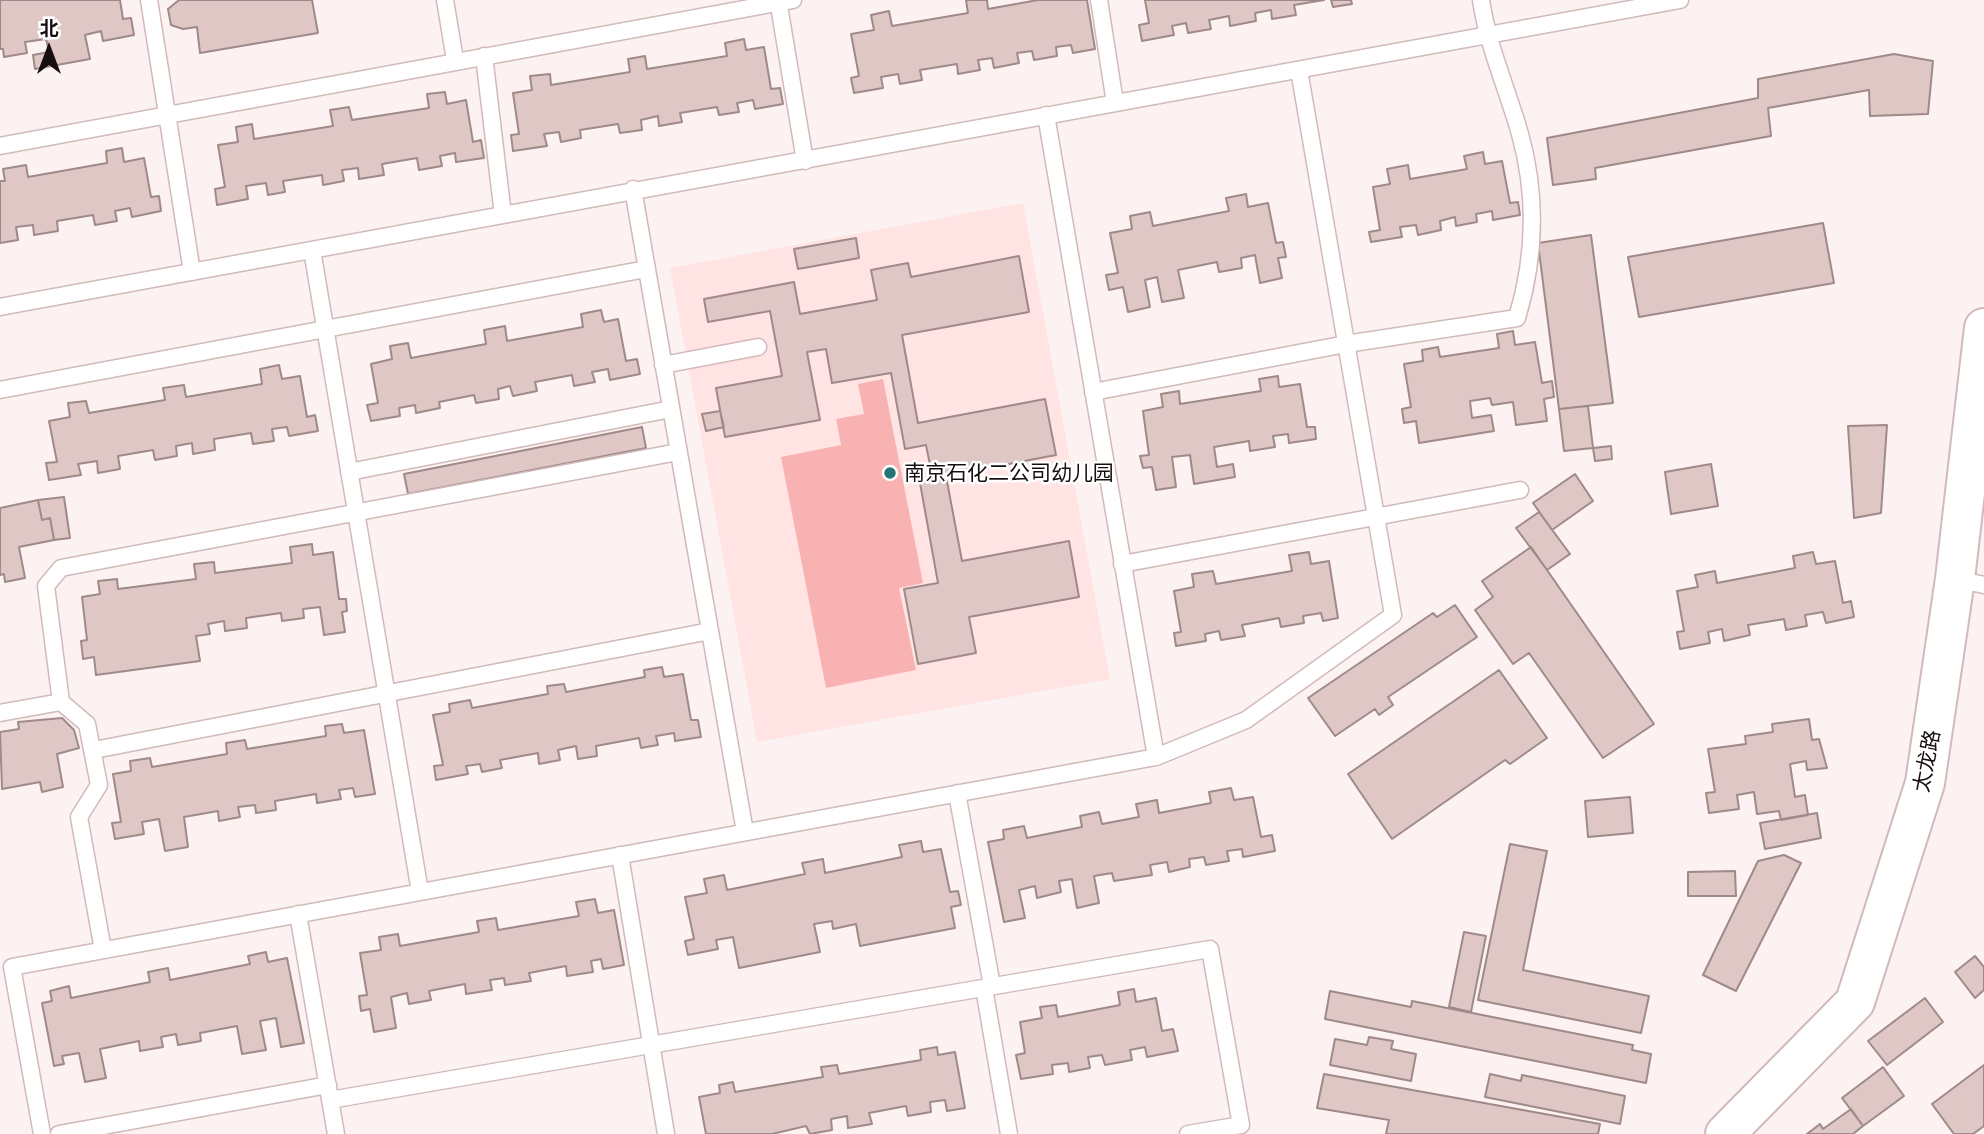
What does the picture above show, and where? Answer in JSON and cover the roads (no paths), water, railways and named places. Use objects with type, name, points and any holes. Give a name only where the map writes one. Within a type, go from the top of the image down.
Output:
[{"type":"street","name":"太龙路","points":[[1725,1134],[1855,1002],[1925,783],[1969,582],[1984,328]]},
{"type":"lane","points":[[149,0],[192,272]]},
{"type":"lane","points":[[445,0],[455,60]]},
{"type":"lane","points":[[1099,0],[1115,103]]},
{"type":"lane","points":[[1093,392],[1346,344],[1517,318],[1528,282],[1533,205],[1520,135],[1486,35],[1481,0]]},
{"type":"lane","points":[[0,307],[633,189],[1679,0]]},
{"type":"lane","points":[[0,146],[783,1],[805,160]]},
{"type":"lane","points":[[484,55],[503,215]]},
{"type":"lane","points":[[42,1134],[12,967],[1156,757],[1246,720],[1393,615],[1299,70]]},
{"type":"lane","points":[[1046,115],[1156,757]]},
{"type":"lane","points":[[633,189],[745,832]]},
{"type":"lane","points":[[312,250],[420,892]]},
{"type":"lane","points":[[0,390],[646,269]]},
{"type":"lane","points":[[663,365],[758,347]]},
{"type":"lane","points":[[349,472],[671,409]]},
{"type":"lane","points":[[103,950],[79,817],[99,785],[94,750],[87,724],[61,702],[46,586],[61,568],[678,452]]},
{"type":"lane","points":[[1122,564],[1520,489]]},
{"type":"lane","points":[[94,750],[709,631]]},
{"type":"lane","points":[[0,713],[61,702]]},
{"type":"lane","points":[[957,793],[1009,1134]]},
{"type":"lane","points":[[620,855],[666,1134]]},
{"type":"lane","points":[[298,914],[336,1134]]},
{"type":"lane","points":[[59,1134],[651,1045],[1210,949],[1241,1125],[1188,1134]]},
{"type":"place","name":"南京石化二公司幼儿园","points":[[890,473]]}]
